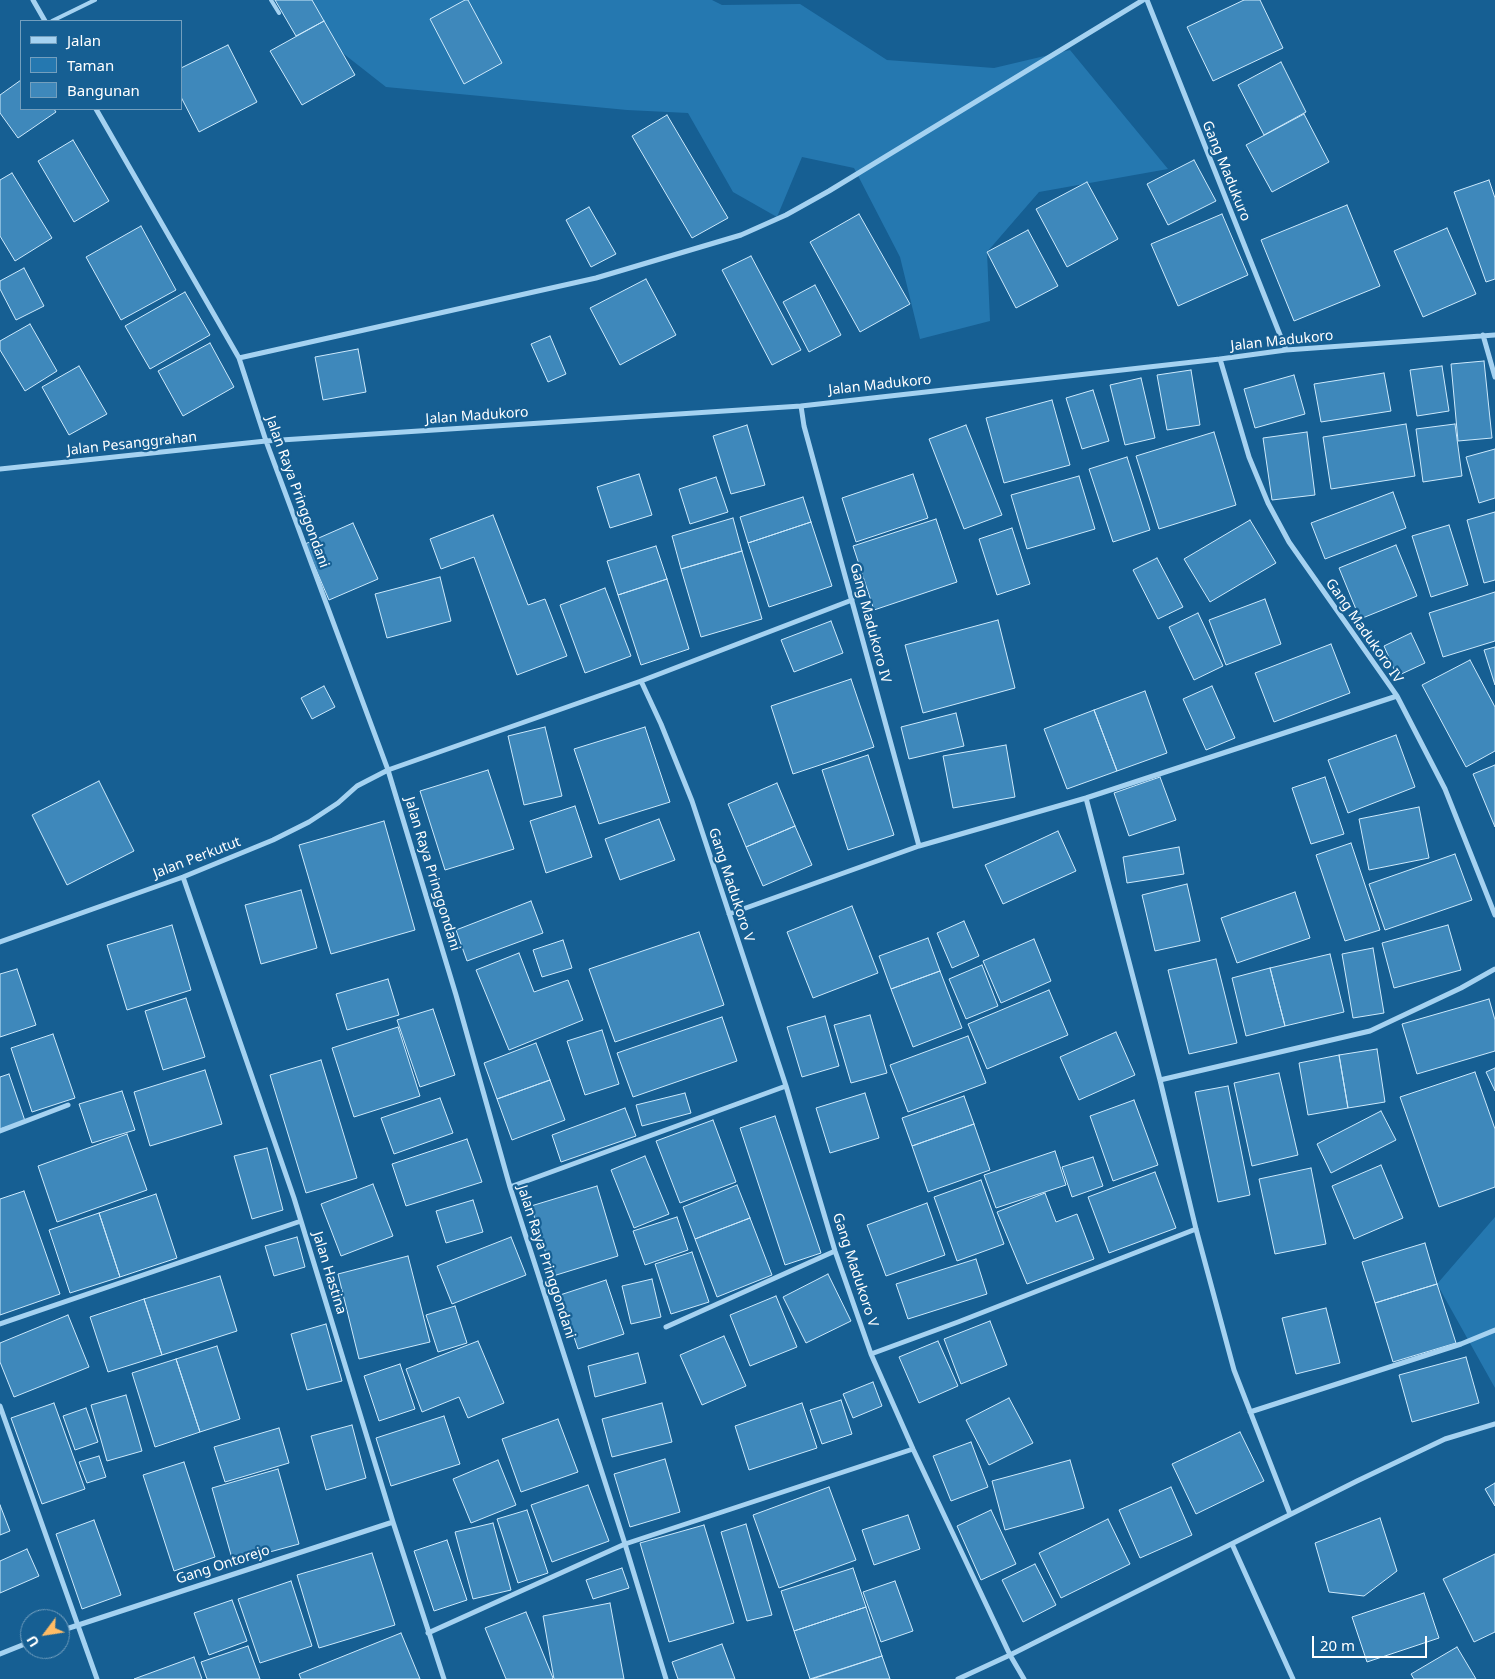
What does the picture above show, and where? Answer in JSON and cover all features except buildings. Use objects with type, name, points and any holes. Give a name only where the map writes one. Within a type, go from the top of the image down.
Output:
[{"type":"street","points":[[33,0],[45,20]]},
{"type":"street","points":[[239,358],[596,278],[741,235],[786,215],[829,192],[1143,0]]},
{"type":"street","name":"Gang Madukuro","points":[[1147,0],[1286,350]]},
{"type":"street","name":"Jalan Raya Pringgondani","points":[[97,110],[239,358],[266,441],[388,770],[456,994],[510,1187],[625,1544],[666,1679]]},
{"type":"street","name":"Jalan Madukoro","points":[[266,441],[801,406],[1286,350],[1495,335]]},
{"type":"street","points":[[1483,336],[1495,377]]},
{"type":"street","name":"Gang Madukoro IV","points":[[1220,359],[1249,457],[1268,503],[1289,542],[1397,696],[1445,789],[1495,914]]},
{"type":"street","name":"Gang Madukoro IV","points":[[801,406],[804,426],[919,846]]},
{"type":"street","name":"Jalan Pesanggrahan","points":[[0,469],[266,441]]},
{"type":"street","points":[[388,770],[640,682],[852,600]]},
{"type":"street","name":"Gang Madukoro V","points":[[640,682],[661,724],[692,801],[786,1086],[836,1251],[871,1354],[913,1450],[1010,1655],[1024,1679]]},
{"type":"street","points":[[729,914],[919,846],[1086,798],[1397,696]]},
{"type":"street","name":"Jalan Perkutut","points":[[0,942],[183,877],[273,840],[309,822],[338,803],[358,786],[388,770]]},
{"type":"street","points":[[1086,798],[1234,1370],[1290,1514]]},
{"type":"street","name":"Jalan Hastina","points":[[183,877],[301,1221],[393,1522],[444,1679]]},
{"type":"street","points":[[1160,1080],[1370,1030],[1461,988],[1495,969]]},
{"type":"street","points":[[510,1187],[786,1086]]},
{"type":"street","points":[[0,1131],[68,1105]]},
{"type":"street","points":[[0,1324],[301,1221]]},
{"type":"street","points":[[871,1354],[1196,1229]]},
{"type":"street","points":[[666,1326],[836,1251]]},
{"type":"street","points":[[1250,1412],[1462,1344],[1495,1330]]},
{"type":"street","points":[[0,1407],[97,1679]]},
{"type":"street","points":[[958,1679],[1010,1655],[1444,1439],[1495,1424]]},
{"type":"street","points":[[428,1633],[625,1544],[913,1450]]},
{"type":"street","name":"Gang Ontorejo","points":[[70,1627],[393,1522]]},
{"type":"street","points":[[1232,1544],[1293,1679]]},
{"type":"street","points":[[0,1654],[20,1646]]},
{"type":"lane","points":[[54,20],[95,0]]},
{"type":"lane","points":[[271,0],[279,13]]},
{"type":"green space","points":[[275,0],[712,0],[722,5],[800,4],[887,60],[994,68],[1070,50],[1168,169],[1039,192],[987,252],[990,321],[920,339],[900,257],[854,168],[802,157],[777,217],[733,192],[688,113],[627,110],[386,87]]},
{"type":"green space","points":[[1495,1217],[1495,1388],[1437,1284]]}]
